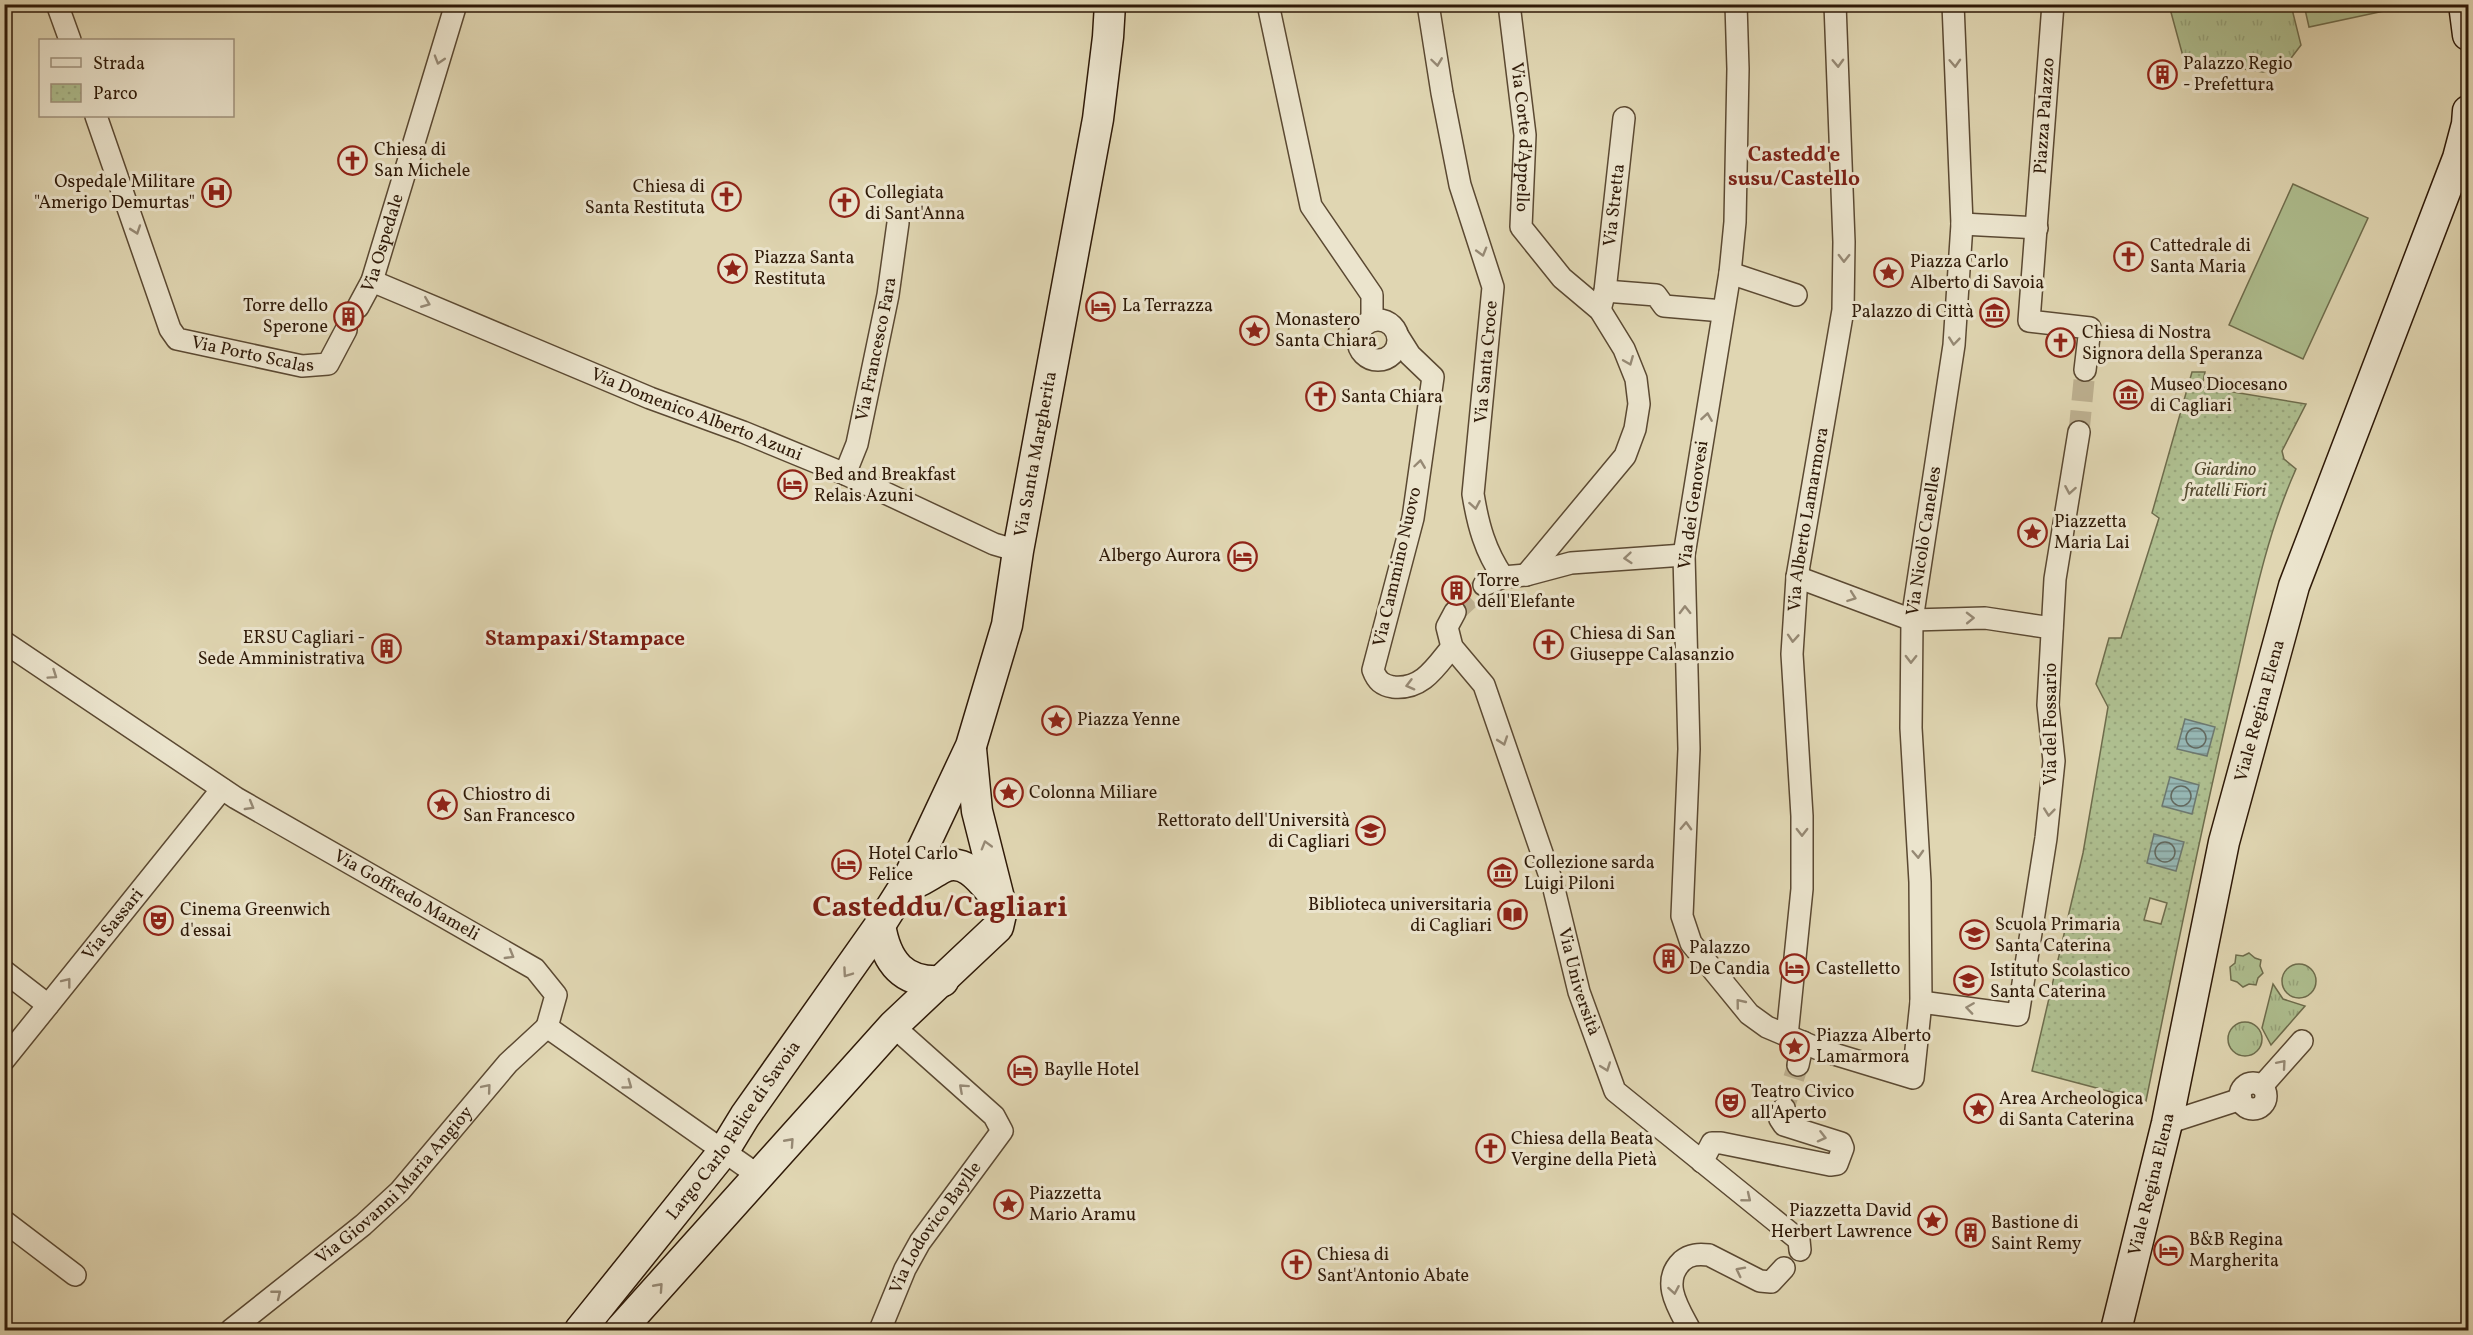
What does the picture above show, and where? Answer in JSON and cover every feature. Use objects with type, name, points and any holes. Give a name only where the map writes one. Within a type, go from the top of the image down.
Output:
[{"type":"street","points":[[57,4],[70,39]]},
{"type":"street","name":"Via Ospedale","points":[[358,307],[372,281],[456,4]]},
{"type":"street","name":"Via Santa Margherita","points":[[904,887],[971,747],[1007,625],[1018,551],[1098,119],[1110,4]]},
{"type":"street","points":[[1268,4],[1311,206],[1372,295],[1372,320],[1358,333],[1357,342],[1361,351],[1377,360],[1393,353],[1398,336]]},
{"type":"street","name":"Via Santa Croce","points":[[1428,4],[1460,185],[1493,287],[1473,494],[1478,527],[1491,559],[1503,577]]},
{"type":"street","name":"Via Corte d'Appello","points":[[1509,4],[1525,135],[1521,227],[1562,278],[1603,300],[1636,380],[1639,404],[1635,429],[1625,456],[1556,542],[1526,575]]},
{"type":"street","name":"Via dei Genovesi","points":[[1736,4],[1738,81],[1735,222],[1730,273],[1684,555],[1689,749],[1682,916],[1691,943],[1749,1014],[1803,1043],[1912,1078]]},
{"type":"street","name":"Via Alberto Lamarmora","points":[[1798,1065],[1803,1043],[1802,816],[1792,654],[1797,577],[1843,310],[1844,242],[1835,4]]},
{"type":"street","name":"Via Nicolò Canelles","points":[[1912,1078],[1921,1002],[1920,882],[1911,728],[1912,620],[1954,345],[1962,224],[1953,4]]},
{"type":"street","name":"Piazza Palazzo","points":[[2053,4],[2029,321],[2090,328],[2085,370]]},
{"type":"street","points":[[2464,4],[2469,35]]},
{"type":"street","name":"Viale Regina Elena","points":[[2116,1330],[2167,1123],[2224,842],[2294,586],[2458,158],[2469,111]]},
{"type":"street","name":"Via Porto Scalas","points":[[96,117],[170,329],[177,339],[302,366],[328,364],[346,330]]},
{"type":"street","name":"Via Stretta","points":[[1603,300],[1624,118]]},
{"type":"street","name":"Via Francesco Fara","points":[[845,474],[857,444],[888,295],[898,223]]},
{"type":"street","points":[[1962,224],[2037,228]]},
{"type":"street","points":[[1730,273],[1796,295]]},
{"type":"street","name":"Via Domenico Alberto Azuni","points":[[372,281],[650,398],[743,432],[845,474],[994,544],[1018,551]]},
{"type":"street","points":[[1603,300],[1656,295],[1664,306],[1723,311]]},
{"type":"street","name":"Via Cammino Nuovo","points":[[1372,320],[1383,320],[1393,326],[1410,355],[1433,377],[1413,518],[1373,670],[1376,680],[1386,686],[1405,688],[1418,684],[1429,675],[1452,647]]},
{"type":"street","name":"Via del Fossario","points":[[1921,1002],[2018,1015],[2046,838],[2054,761],[2048,705],[2055,579],[2079,432]]},
{"type":"street","points":[[1484,585],[1503,577],[1526,575],[1571,563],[1684,555]]},
{"type":"street","points":[[1797,577],[1912,620],[1985,618],[2052,628]]},
{"type":"street","points":[[1452,647],[1447,627],[1455,612]]},
{"type":"street","name":"Via Goffredo Mameli","points":[[4,642],[222,789],[535,969],[556,995],[546,1027]]},
{"type":"street","name":"Via Università","points":[[1452,647],[1484,685],[1553,885],[1580,992],[1615,1091],[1799,1240],[1800,1250]]},
{"type":"street","points":[[620,1330],[893,1026],[998,927],[1001,914],[1000,902],[977,811],[971,747]]},
{"type":"street","name":"Via Sassari","points":[[4,1060],[222,789]]},
{"type":"street","points":[[943,981],[921,980],[902,972],[890,958],[883,943],[880,925],[904,887],[913,885],[945,866],[960,867],[975,873],[1000,902]]},
{"type":"street","name":"Largo Carlo Felice di Savoia","points":[[580,1330],[723,1152],[745,1116],[880,925]]},
{"type":"street","points":[[4,971],[48,1005]]},
{"type":"street","name":"Via Lodovico Baylle","points":[[880,1330],[905,1269],[920,1242],[1002,1131],[994,1116],[893,1026]]},
{"type":"street","points":[[546,1027],[759,1176]]},
{"type":"street","name":"Via Giovanni Maria Angioy","points":[[231,1330],[363,1225],[400,1191],[508,1063],[546,1027]]},
{"type":"street","points":[[2167,1123],[2241,1099],[2246,1106],[2258,1108],[2266,1098],[2262,1086],[2302,1041]]},
{"type":"street","points":[[1702,1162],[1712,1143],[1721,1143],[1830,1165],[1837,1164],[1843,1148],[1841,1143],[1790,1128],[1780,1119],[1784,1108]]},
{"type":"street","points":[[4,1221],[75,1275]]},
{"type":"street","points":[[1690,1330],[1673,1296],[1671,1285],[1673,1274],[1678,1266],[1692,1255],[1709,1255],[1760,1281],[1772,1282],[1784,1268]]},
{"type":"green space","points":[[2402,4],[2403,7],[2309,27],[2304,5]]},
{"type":"green space","points":[[2169,5],[2291,5],[2301,45],[2285,66],[2263,72],[2184,60]]},
{"type":"green space","points":[[2293,184],[2368,218],[2303,359],[2229,325]]},
{"type":"green space","name":"Giardino fratelli Fiori","points":[[2192,372],[2205,372],[2202,387],[2306,404],[2282,451],[2284,459],[2296,469],[2266,552],[2252,609],[2198,848],[2146,1101],[2032,1071],[2083,853],[2108,707],[2096,684],[2109,638],[2121,638],[2159,518],[2152,513]],"holes":[[[2150,898],[2167,903],[2161,924],[2144,920]]]},
{"type":"green space","points":[[2249,953],[2261,960],[2260,966],[2263,973],[2256,985],[2249,984],[2243,987],[2231,980],[2230,967],[2235,963],[2236,955],[2243,956]]},
{"type":"green space","points":[[2299,964],[2311,969],[2316,981],[2311,993],[2299,998],[2287,993],[2282,981],[2287,969]]},
{"type":"green space","points":[[2273,984],[2283,999],[2305,1006],[2271,1045],[2262,1028]]},
{"type":"green space","points":[[2245,1022],[2257,1027],[2262,1039],[2257,1051],[2245,1056],[2233,1051],[2228,1039],[2233,1027]]},
{"type":"water","points":[[2185,719],[2215,727],[2207,756],[2177,749]]},
{"type":"water","points":[[2170,777],[2199,785],[2192,814],[2162,806]]},
{"type":"water","points":[[2154,834],[2184,842],[2176,871],[2147,863]]},
{"type":"tunnel","points":[[2079,432],[2085,370]]},
{"type":"tunnel","points":[[1455,612],[1484,585]]},
{"type":"tunnel","points":[[1784,1108],[1798,1065]]},
{"type":"place","name":"Palazzo Regio - Prefettura","points":[[2162,74]]},
{"type":"place","name":"Chiesa di San Michele","points":[[353,160]]},
{"type":"place","name":"Ospedale Militare \"Amerigo Demurtas\"","points":[[216,192]]},
{"type":"place","name":"Chiesa di Santa Restituta","points":[[726,197]]},
{"type":"place","name":"Collegiata di Sant'Anna","points":[[844,203]]},
{"type":"place","name":"Cattedrale di Santa Maria","points":[[2129,256]]},
{"type":"place","name":"Piazza Santa Restituta","points":[[733,268]]},
{"type":"place","name":"Piazza Carlo Alberto di Savoia","points":[[1889,272]]},
{"type":"place","name":"La Terrazza","points":[[1101,306]]},
{"type":"place","name":"Palazzo di Città","points":[[1995,312]]},
{"type":"place","name":"Torre dello Sperone","points":[[349,316]]},
{"type":"place","name":"Monastero Santa Chiara","points":[[1254,330]]},
{"type":"place","name":"Chiesa di Nostra Signora della Speranza","points":[[2061,343]]},
{"type":"place","name":"Museo Diocesano di Cagliari","points":[[2129,395]]},
{"type":"place","name":"Santa Chiara","points":[[1320,397]]},
{"type":"place","name":"Bed and Breakfast Relais Azuni","points":[[793,485]]},
{"type":"place","name":"Piazzetta Maria Lai","points":[[2033,532]]},
{"type":"place","name":"Albergo Aurora","points":[[1242,556]]},
{"type":"place","name":"Torre dell'Elefante","points":[[1456,591]]},
{"type":"place","name":"Chiesa di San Giuseppe Calasanzio","points":[[1549,644]]},
{"type":"place","name":"ERSU Cagliari - Sede Amministrativa","points":[[386,648]]},
{"type":"place","name":"Piazza Yenne","points":[[1056,720]]},
{"type":"place","name":"Colonna Miliare","points":[[1008,793]]},
{"type":"place","name":"Chiostro di San Francesco","points":[[442,805]]},
{"type":"place","name":"Rettorato dell'Università di Cagliari","points":[[1371,831]]},
{"type":"place","name":"Hotel Carlo Felice","points":[[847,864]]},
{"type":"place","name":"Collezione sarda Luigi Piloni","points":[[1503,873]]},
{"type":"place","name":"Biblioteca universitaria di Cagliari","points":[[1513,915]]},
{"type":"place","name":"Cinema Greenwich d'essai","points":[[159,920]]},
{"type":"place","name":"Scuola Primaria Santa Caterina","points":[[1974,935]]},
{"type":"place","name":"Palazzo De Candia","points":[[1668,958]]},
{"type":"place","name":"Castelletto","points":[[1795,969]]},
{"type":"place","name":"Istituto Scolastico Santa Caterina","points":[[1969,981]]},
{"type":"place","name":"Piazza Alberto Lamarmora","points":[[1795,1046]]},
{"type":"place","name":"Baylle Hotel","points":[[1023,1070]]},
{"type":"place","name":"Teatro Civico all'Aperto","points":[[1730,1102]]},
{"type":"place","name":"Area Archeologica di Santa Caterina","points":[[1978,1109]]},
{"type":"place","name":"Chiesa della Beata Vergine della Pietà","points":[[1490,1149]]},
{"type":"place","name":"Piazzetta Mario Aramu","points":[[1008,1204]]},
{"type":"place","name":"Piazzetta David Herbert Lawrence","points":[[1933,1221]]},
{"type":"place","name":"Bastione di Saint Remy","points":[[1970,1233]]},
{"type":"place","name":"B&B Regina Margherita","points":[[2168,1250]]},
{"type":"place","name":"Chiesa di Sant'Antonio Abate","points":[[1296,1265]]},
{"type":"district","name":"Castedd'e susu/Castello","points":[[1794,167]]},
{"type":"district","name":"Stampaxi/Stampace","points":[[585,639]]},
{"type":"district","name":"Casteddu/Cagliari","points":[[940,908]]}]
